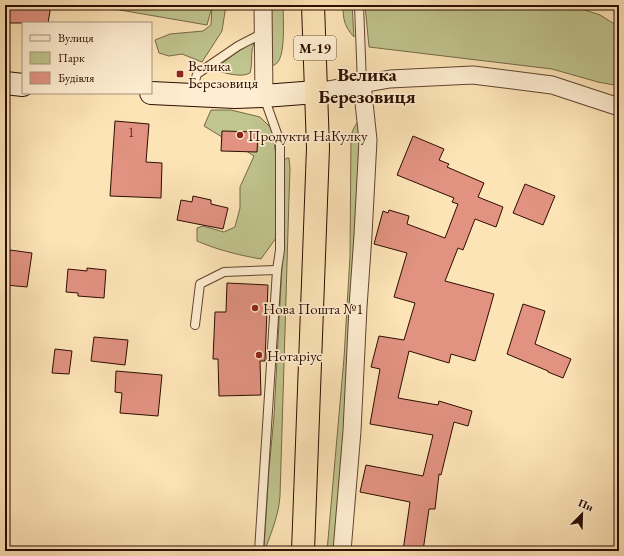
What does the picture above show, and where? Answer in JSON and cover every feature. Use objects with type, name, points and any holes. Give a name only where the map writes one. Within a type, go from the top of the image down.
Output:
[{"type":"highway","name":"М-19","points":[[303,551],[318,148],[313,5]]},
{"type":"street","points":[[263,5],[264,96]]},
{"type":"street","points":[[152,93],[235,97],[264,96],[316,92],[390,79],[473,75],[552,84],[619,107]]},
{"type":"street","points":[[5,83],[22,84]]},
{"type":"street","points":[[342,551],[352,431],[368,145],[362,84]]},
{"type":"lane","points":[[360,5],[362,84]]},
{"type":"lane","points":[[190,95],[197,74],[238,46],[263,33]]},
{"type":"lane","points":[[259,551],[277,270],[280,250],[280,142],[264,96]]},
{"type":"lane","points":[[195,325],[200,284],[224,272],[277,270]]},
{"type":"green space","points":[[91,5],[226,5],[222,31],[202,62],[182,54],[169,56],[159,53],[155,40],[170,34],[203,31],[211,25],[212,7],[207,25]]},
{"type":"green space","points":[[272,5],[283,5],[283,44],[280,58],[277,63],[272,66],[270,18]]},
{"type":"green space","points":[[343,5],[352,5],[354,37],[345,22]]},
{"type":"green space","points":[[365,5],[580,5],[579,8],[600,15],[619,27],[619,86],[598,82],[552,69],[369,47]]},
{"type":"green space","points":[[254,43],[250,73],[238,75],[217,71],[217,68],[230,57]]},
{"type":"green space","points":[[211,110],[231,110],[260,117],[273,130],[279,186],[276,238],[261,259],[228,252],[197,241],[197,228],[203,226],[224,232],[235,227],[240,208],[240,187],[254,156],[204,126]]},
{"type":"green space","points":[[360,119],[362,163],[336,551],[327,551],[344,358],[350,256],[351,136],[354,127]]},
{"type":"green space","points":[[289,158],[290,169],[280,496],[275,522],[266,547],[264,548],[274,416],[282,265],[283,165],[284,160]]},
{"type":"building","points":[[5,5],[51,5],[48,22],[5,23]]},
{"type":"building","points":[[115,121],[149,124],[146,162],[162,163],[161,198],[110,196]]},
{"type":"building","points":[[222,131],[258,132],[257,152],[221,151]]},
{"type":"building","points":[[413,136],[444,149],[439,160],[449,164],[447,167],[484,183],[478,197],[503,207],[496,227],[475,219],[463,250],[458,248],[445,281],[494,294],[475,361],[451,354],[449,363],[409,351],[398,398],[438,405],[439,401],[472,411],[468,426],[454,422],[441,475],[439,474],[435,509],[429,509],[423,551],[403,551],[410,502],[360,492],[366,465],[423,476],[433,435],[370,424],[380,369],[371,367],[379,336],[404,340],[415,303],[394,297],[407,253],[374,244],[383,211],[388,213],[389,210],[409,216],[407,224],[445,238],[458,204],[452,202],[454,198],[397,175]]},
{"type":"building","points":[[525,184],[555,196],[543,225],[513,213]]},
{"type":"building","points":[[193,196],[211,200],[211,204],[228,208],[223,229],[177,220],[181,200],[192,202]]},
{"type":"building","points":[[10,250],[32,253],[27,287],[6,285]]},
{"type":"building","points":[[87,268],[106,270],[104,298],[78,296],[78,293],[66,292],[68,269],[87,271]]},
{"type":"building","points":[[227,283],[268,285],[265,361],[260,361],[261,395],[219,396],[218,359],[213,359],[215,312],[226,312]]},
{"type":"building","points":[[523,304],[545,311],[535,344],[571,359],[563,378],[507,354]]},
{"type":"building","points":[[94,337],[128,340],[125,365],[91,361]]},
{"type":"building","points":[[55,349],[72,351],[69,374],[52,373]]},
{"type":"building","points":[[116,371],[162,375],[158,416],[120,413],[122,393],[115,392]]},
{"type":"place","name":"Велика Березовиця","points":[[180,74]]},
{"type":"place","name":"Продукти НаКулку","points":[[240,135]]},
{"type":"place","name":"Нова Пошта №1","points":[[255,308]]},
{"type":"place","name":"Нотаріус","points":[[259,355]]},
{"type":"district","name":"Велика Березовиця","points":[[367,85]]}]
